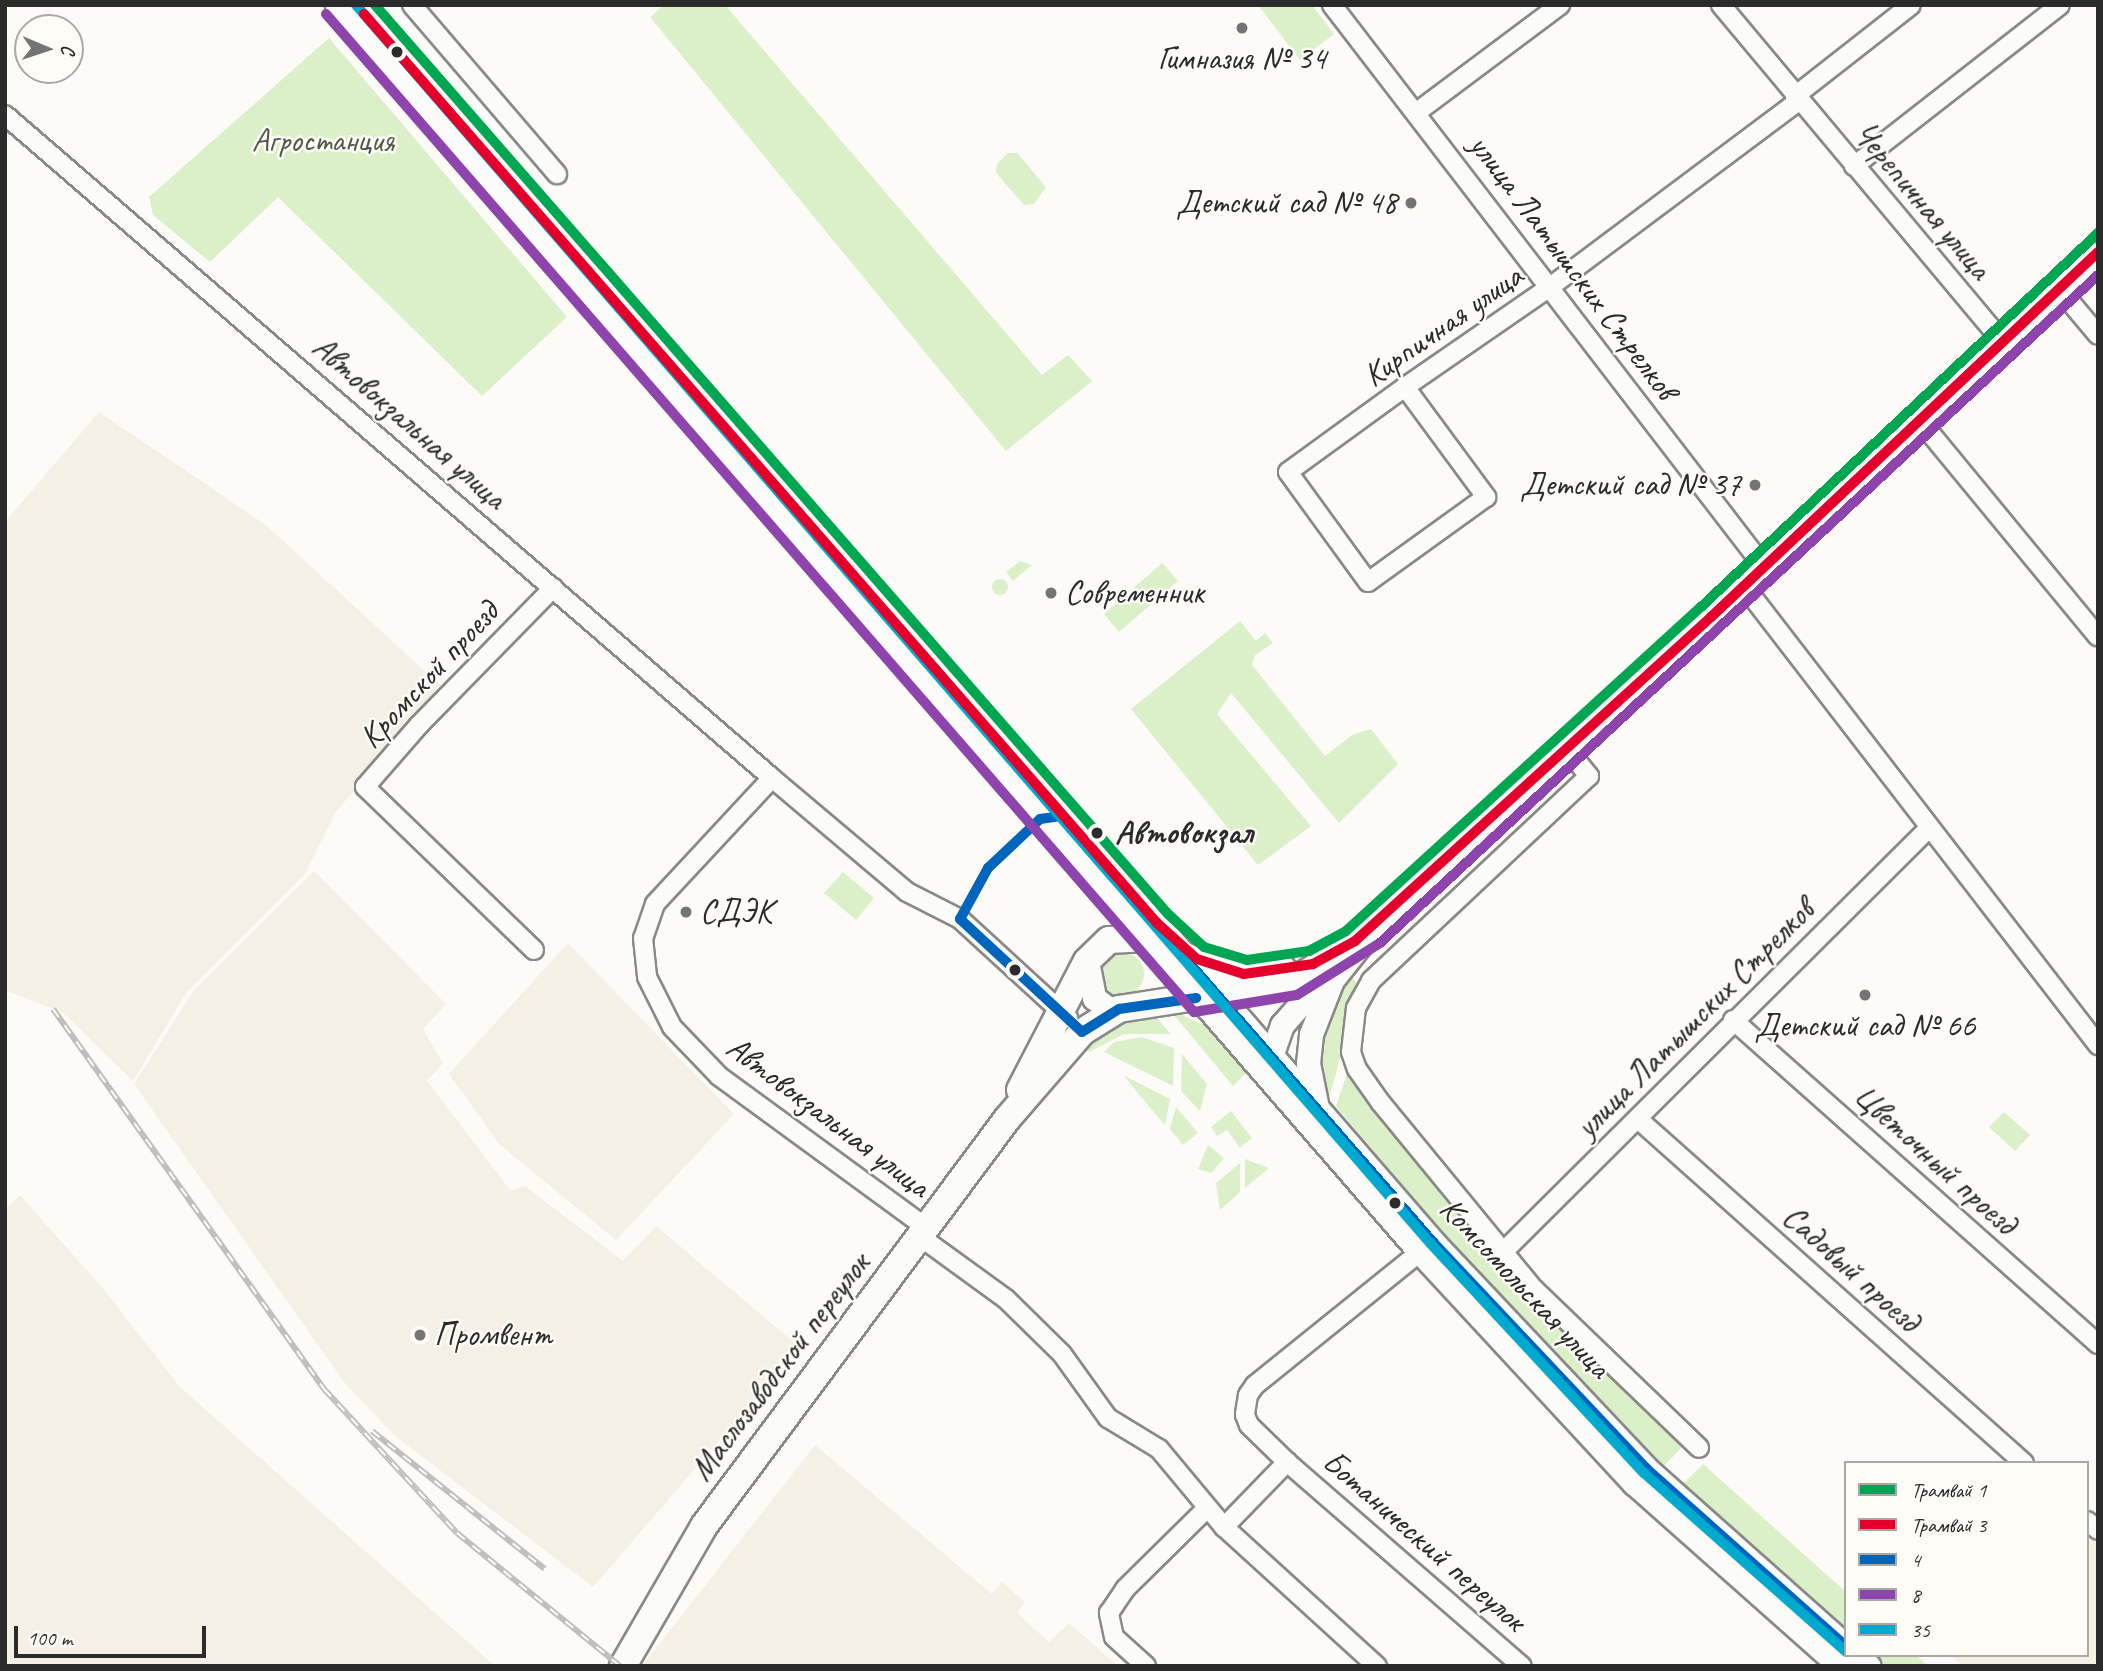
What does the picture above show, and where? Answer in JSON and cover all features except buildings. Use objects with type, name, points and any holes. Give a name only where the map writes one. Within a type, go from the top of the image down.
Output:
[{"type":"highway","points":[[1131,1006],[1206,997],[1292,982],[1371,932],[2098,256]]},
{"type":"highway","points":[[1177,963],[1226,970],[1269,971],[1310,961],[1371,932]]},
{"type":"highway","points":[[1093,954],[1118,937],[1143,937]]},
{"type":"highway","name":"Комсомольская улица","points":[[1143,937],[1177,963]]},
{"type":"highway","name":"Маслозаводской переулок","points":[[1007,1119],[1060,1010],[1093,954]]},
{"type":"highway","name":"Маслозаводской переулок","points":[[623,1666],[704,1526],[925,1234],[1007,1119],[1082,1032],[1131,1006]]},
{"type":"main road","name":"Комсомольская улица","points":[[337,5],[1143,937]]},
{"type":"main road","name":"Комсомольская улица","points":[[361,5],[1206,997],[1267,1080],[1420,1252],[1634,1483],[1840,1666]]},
{"type":"main road","points":[[1100,888],[1108,915],[1093,954],[1094,998],[1108,1008],[1131,1006],[1165,989],[1177,963]]},
{"type":"main road","points":[[1267,1080],[1269,1056],[1295,1006],[1371,932]]},
{"type":"main road","points":[[1318,1114],[1308,1063],[1311,1034],[1332,980],[1371,932]]},
{"type":"main road","name":"Комсомольская улица","points":[[1206,997],[1269,1056],[1318,1114],[1647,1469],[1844,1644]]},
{"type":"street","points":[[412,5],[557,174]]},
{"type":"street","name":"улица Латышских Стрелков","points":[[1332,5],[1417,112],[1764,567]]},
{"type":"street","points":[[1417,112],[1560,5]]},
{"type":"street","name":"Черепичная улица","points":[[1721,5],[2004,344]]},
{"type":"street","points":[[1797,99],[1912,5]]},
{"type":"street","points":[[1854,166],[2060,5]]},
{"type":"street","name":"Кирпичная улица","points":[[1405,387],[1486,497],[1368,582],[1288,472],[1405,387],[1550,287],[1797,99]]},
{"type":"street","name":"Автовокзальная улица","points":[[5,115],[772,778],[907,892],[960,919],[1082,1032]]},
{"type":"street","points":[[2061,291],[2098,335]]},
{"type":"street","points":[[1921,422],[2098,637]]},
{"type":"street","points":[[1744,586],[1928,829],[2098,1045]]},
{"type":"street","name":"Кромской проезд","points":[[534,950],[365,787],[419,725],[553,588]]},
{"type":"street","points":[[1567,749],[1589,776],[1374,978],[1356,1008],[1351,1030],[1351,1052],[1365,1082],[1534,1289],[1699,1448]]},
{"type":"street","name":"Автовокзальная улица","points":[[772,778],[655,904],[643,938],[647,977],[672,1027],[719,1076],[1006,1299],[1062,1354],[1108,1418],[1159,1448],[1224,1527],[1377,1666]]},
{"type":"street","name":"улица Латышских Стрелков","points":[[1504,1251],[1733,1020],[1928,829]]},
{"type":"street","name":"Цветочный проезд","points":[[1733,1020],[2098,1344]]},
{"type":"street","name":"Садовый проезд","points":[[1637,1119],[2022,1461]]},
{"type":"street","name":"Ботанический переулок","points":[[1420,1252],[1248,1395],[1249,1425],[1287,1462],[1522,1666]]},
{"type":"street","points":[[1224,1527],[1287,1462]]},
{"type":"street","points":[[1146,1666],[1114,1637],[1109,1613],[1125,1589],[1207,1508]]},
{"type":"shaded area","points":[[99,412],[266,525],[440,685],[336,812],[305,874],[187,992],[133,1081],[63,1013],[5,990],[5,522]]},
{"type":"shaded area","points":[[314,871],[446,1004],[423,1029],[443,1063],[427,1081],[511,1191],[525,1186],[623,1261],[656,1226],[795,1343],[737,1420],[593,1587],[395,1436],[344,1382],[134,1084],[194,990]]},
{"type":"shaded area","points":[[568,943],[734,1114],[616,1240],[499,1144],[449,1074]]},
{"type":"shaded area","points":[[20,1195],[106,1292],[180,1387],[495,1666],[5,1666],[5,1209]]},
{"type":"shaded area","points":[[815,1445],[992,1594],[1002,1582],[1025,1602],[1017,1613],[1049,1642],[1069,1623],[1118,1666],[642,1666]]},
{"type":"shaded area","points":[[2093,1537],[2098,1542],[2098,1666],[1962,1666],[1953,1657],[2089,1657],[2089,1542]]},
{"type":"green space","points":[[664,5],[725,5],[1042,375],[1068,355],[1092,381],[1006,451],[650,17]]},
{"type":"green space","points":[[1258,5],[1312,5],[1334,34],[1300,60]]},
{"type":"green space","name":"Агростанция","points":[[329,38],[567,317],[482,396],[278,197],[210,262],[153,215],[149,197]]},
{"type":"green space","points":[[1008,153],[1017,153],[1046,187],[1034,204],[1024,205],[996,173],[997,164]]},
{"type":"green space","points":[[1020,561],[1032,565],[1013,581],[1006,572]]},
{"type":"green space","points":[[1162,563],[1178,581],[1119,632],[1104,614]]},
{"type":"green space","points":[[997,579],[1003,579],[1008,587],[1006,593],[997,595],[992,590],[992,584]]},
{"type":"green space","points":[[1240,621],[1256,641],[1265,633],[1273,643],[1255,655],[1252,665],[1325,756],[1352,735],[1371,729],[1398,764],[1339,823],[1231,693],[1217,714],[1311,826],[1258,865],[1131,709]]},
{"type":"green space","points":[[843,872],[874,898],[856,920],[824,893]]},
{"type":"green space","points":[[1122,952],[1137,959],[1144,974],[1137,989],[1122,996],[1107,989],[1100,974],[1107,959]]},
{"type":"green space","points":[[1350,975],[1360,987],[1329,1098],[1319,1077],[1321,1032],[1341,984]]},
{"type":"green space","points":[[1169,1009],[1206,1026],[1248,1071],[1233,1086]]},
{"type":"green space","points":[[1155,1016],[1171,1034],[1124,1034],[1089,1052],[1083,1046],[1117,1019]]},
{"type":"green space","points":[[1142,1037],[1174,1048],[1173,1086],[1104,1052],[1114,1042]]},
{"type":"green space","points":[[1182,1054],[1207,1084],[1200,1111],[1181,1091]]},
{"type":"green space","points":[[1348,1070],[1359,1090],[1490,1240],[1484,1248],[1684,1445],[1663,1467],[1468,1264],[1336,1106]]},
{"type":"green space","points":[[1123,1075],[1170,1099],[1165,1125],[1152,1110]]},
{"type":"green space","points":[[1176,1107],[1198,1133],[1183,1145],[1170,1129]]},
{"type":"green space","points":[[1231,1111],[1252,1138],[1240,1148],[1227,1130],[1217,1136],[1211,1127]]},
{"type":"green space","points":[[2004,1112],[2030,1135],[2015,1151],[1989,1127]]},
{"type":"green space","points":[[1208,1145],[1224,1158],[1211,1173],[1198,1169]]},
{"type":"green space","points":[[1245,1159],[1269,1168],[1245,1188]]},
{"type":"green space","points":[[1240,1163],[1240,1192],[1220,1210],[1216,1183]]},
{"type":"green space","points":[[1703,1464],[1844,1590],[1844,1627],[1683,1484]]},
{"type":"green space","points":[[1877,1657],[1918,1657],[1928,1666],[1887,1666]]},
{"type":"railway","points":[[53,1009],[324,1389],[457,1533],[620,1666]]},
{"type":"railway","points":[[372,1431],[545,1569]]},
{"type":"tram line","name":"1","points":[[375,5],[1168,914],[1204,947],[1247,960],[1309,951],[1346,931],[1701,607],[2098,233]]},
{"type":"tram line","name":"3","points":[[364,14],[1157,923],[1197,959],[1244,974],[1313,964],[1355,941],[1711,617],[2098,252]]},
{"type":"transit line","name":"35","points":[[356,5],[1430,1243],[1644,1473],[1844,1650]]},
{"type":"transit line","name":"8","points":[[326,14],[1194,1012],[1297,995],[1380,943],[2098,275]]},
{"type":"transit line","name":"4","points":[[1061,816],[1434,1243],[1647,1469],[1844,1644]]},
{"type":"transit line","name":"4","points":[[960,919],[988,868],[1040,819],[1061,816]]},
{"type":"transit line","name":"4","points":[[960,919],[1082,1032]]},
{"type":"transit line","name":"4","points":[[1082,1032],[1119,1009],[1196,998]]},
{"type":"place","name":"Гимназия № 34","points":[[1242,28]]},
{"type":"place","name":"Детский сад № 48","points":[[1411,203]]},
{"type":"place","name":"Детский сад № 37","points":[[1755,485]]},
{"type":"place","name":"Современник","points":[[1051,593]]},
{"type":"place","name":"Автовокзал","points":[[1097,833]]},
{"type":"place","name":"СДЭК","points":[[686,912]]},
{"type":"place","name":"Детский сад № 66","points":[[1865,995]]},
{"type":"place","name":"Промвент","points":[[420,1335]]}]
